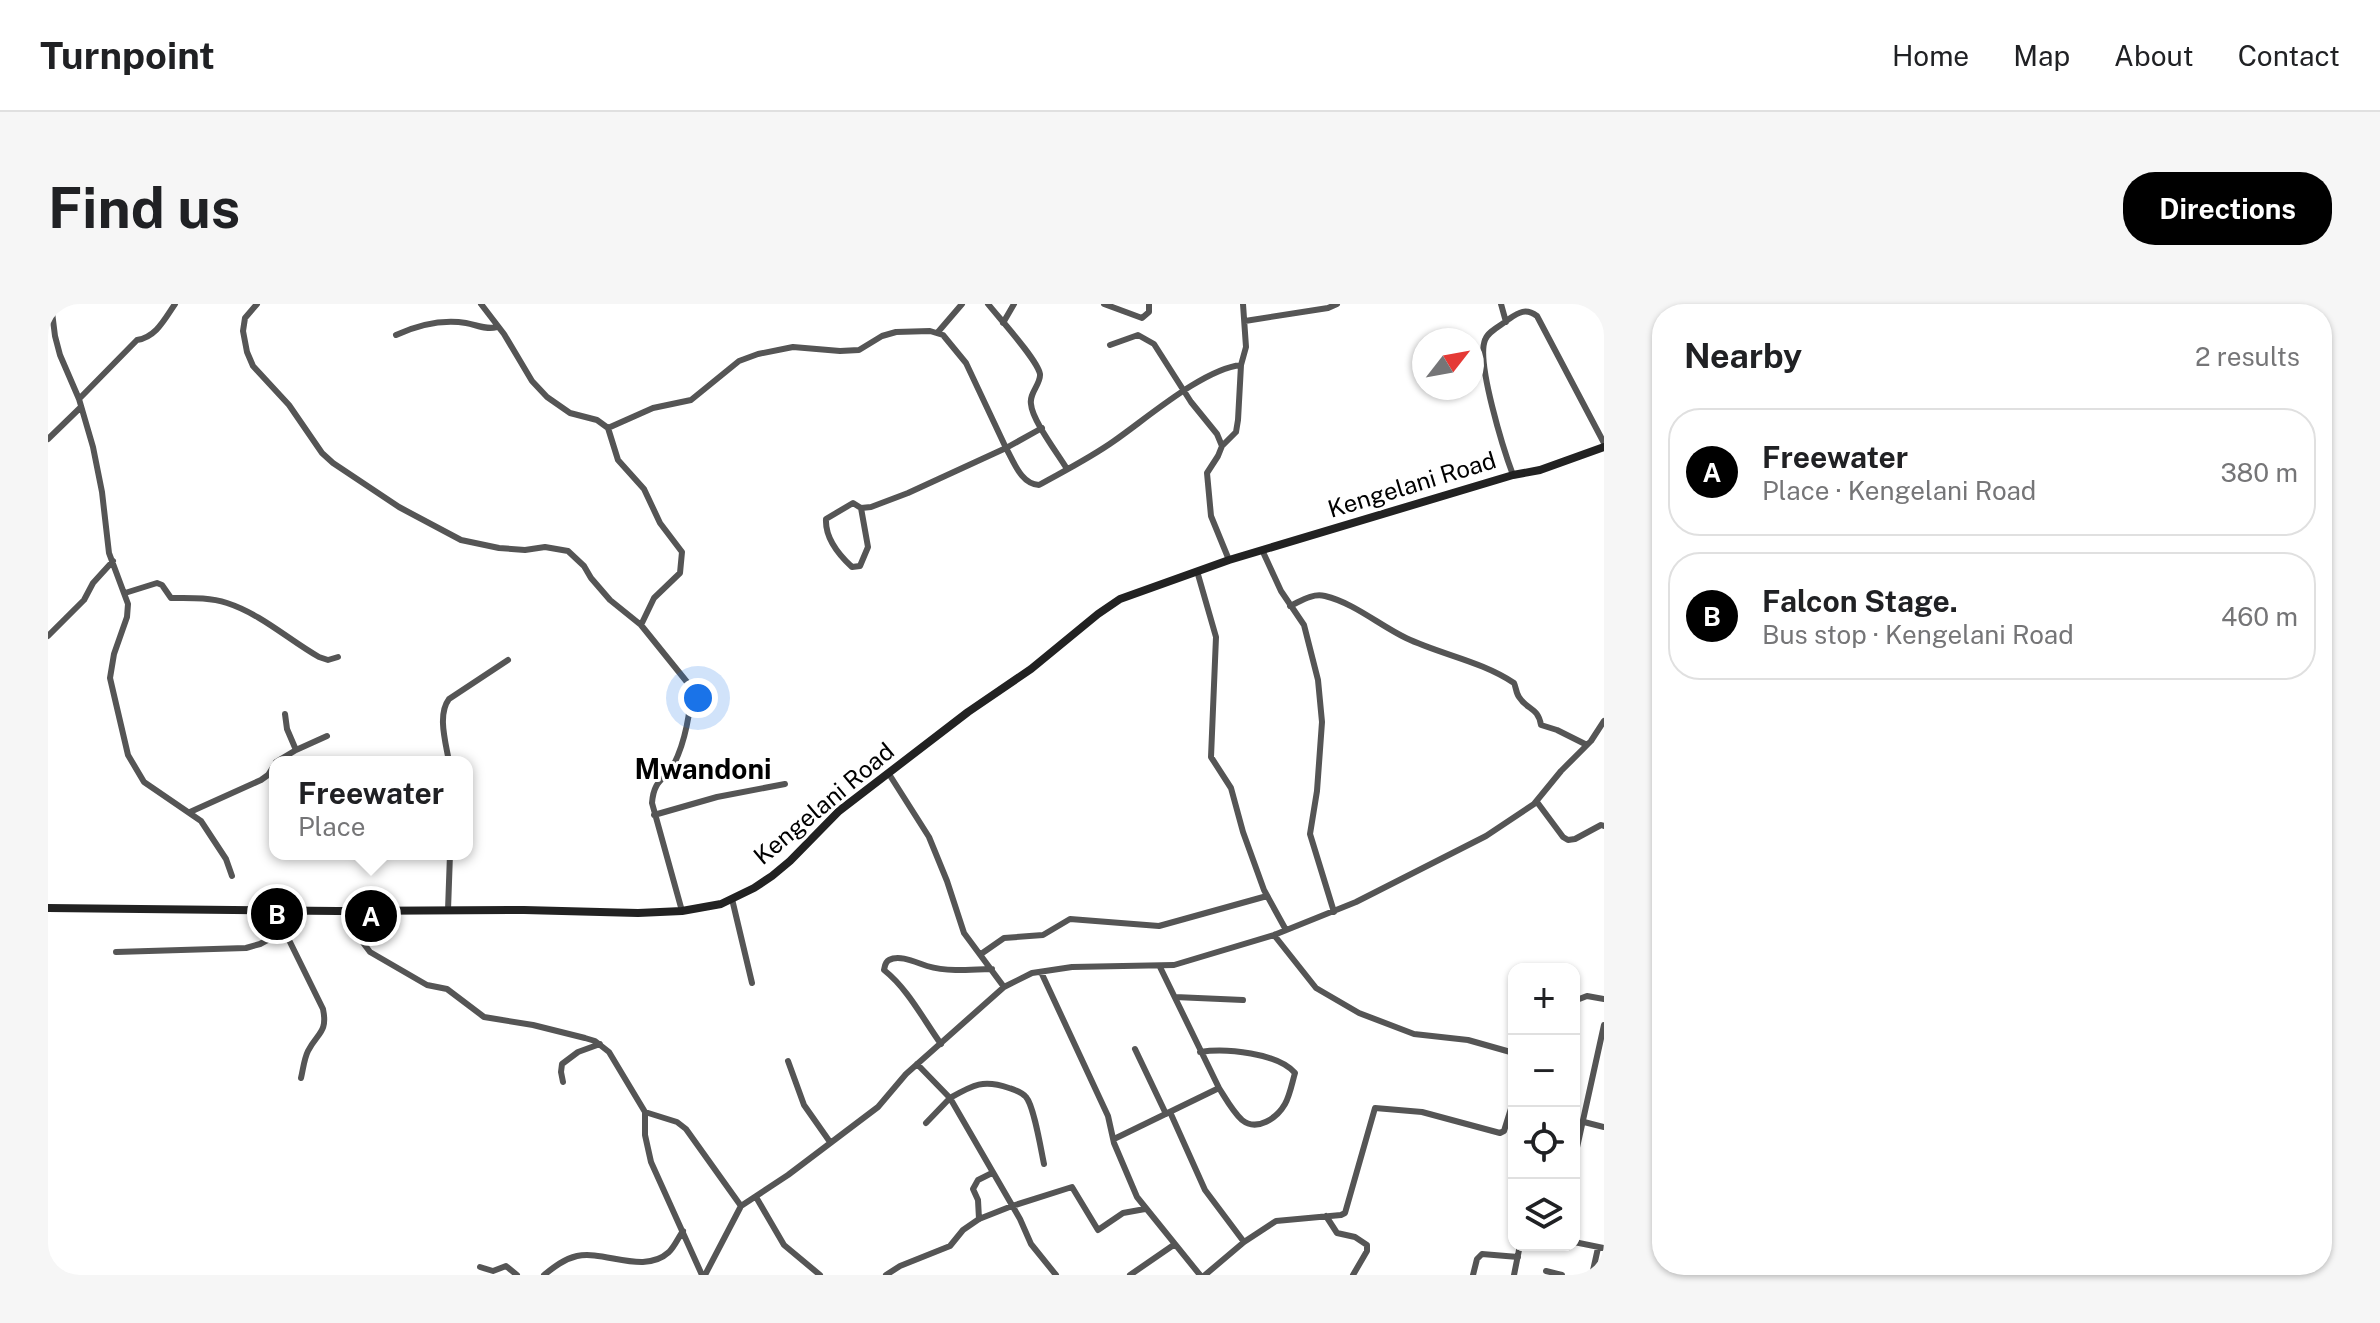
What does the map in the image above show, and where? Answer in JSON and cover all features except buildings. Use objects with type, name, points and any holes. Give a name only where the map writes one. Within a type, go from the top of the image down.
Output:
[{"type":"main road","name":"Kengelani Road","points":[[48,908],[638,913],[714,906],[732,899],[780,870],[831,818],[979,704],[1031,669],[1110,605],[1133,593],[1229,560],[1513,475],[1540,470],[1604,445]]},
{"type":"street","points":[[51,304],[60,355],[79,399],[93,447],[102,492],[106,538],[128,604],[110,678],[128,755],[144,782],[201,821],[226,859],[232,876]]},
{"type":"street","points":[[79,399],[137,340],[154,333],[175,304]]},
{"type":"street","points":[[257,304],[245,318],[243,331],[253,366],[289,405],[322,453],[333,463],[399,507],[461,540],[499,548],[525,550],[545,547],[568,551],[610,600],[641,625],[691,687],[684,732],[675,761],[657,782],[652,808],[682,911]]},
{"type":"street","points":[[481,304],[504,334],[532,381],[547,397],[570,413],[597,420],[608,428],[620,463],[644,489],[660,523],[682,552],[680,573],[654,598],[641,625]]},
{"type":"street","points":[[938,332],[962,304]]},
{"type":"street","points":[[988,304],[1019,341],[1040,375],[1030,401],[1067,469]]},
{"type":"street","points":[[1003,323],[1014,304]]},
{"type":"street","points":[[1104,304],[1142,318]]},
{"type":"street","points":[[1142,335],[1142,318],[1149,312],[1149,304]]},
{"type":"street","points":[[1229,560],[1211,516],[1207,473],[1222,446],[1236,432],[1241,365],[1246,347],[1243,304]]},
{"type":"street","points":[[1245,321],[1337,304]]},
{"type":"street","points":[[1501,304],[1506,322]]},
{"type":"street","points":[[1513,475],[1488,390],[1484,345],[1487,336],[1520,312],[1537,316],[1604,445]]},
{"type":"street","points":[[396,335],[417,326],[436,323],[459,322],[489,329],[497,327]]},
{"type":"street","points":[[608,428],[653,408],[691,400],[739,361],[758,354],[793,347],[859,350],[882,336],[896,332],[938,332],[966,363],[1006,448],[1029,484],[1039,485],[1112,443],[1184,390],[1241,365]]},
{"type":"street","points":[[1110,345],[1142,335],[1154,344],[1213,428],[1222,446]]},
{"type":"street","points":[[48,439],[81,407]]},
{"type":"street","points":[[861,508],[868,549],[861,564],[854,568],[833,545],[825,521],[853,503],[861,508],[871,507],[908,493],[1042,428]]},
{"type":"street","points":[[1263,552],[1277,584],[1304,625],[1318,680],[1322,722],[1317,791],[1310,829],[1334,912]]},
{"type":"street","points":[[48,636],[84,600],[93,583],[113,561]]},
{"type":"street","points":[[1197,571],[1216,637],[1211,757],[1231,788],[1243,832],[1267,896],[1286,930]]},
{"type":"street","points":[[125,593],[157,583],[171,598],[210,599],[229,604],[319,657],[328,660],[338,657]]},
{"type":"street","points":[[1290,606],[1314,595],[1326,596],[1406,638],[1433,650],[1470,660],[1514,683],[1519,697],[1540,717],[1541,725],[1587,745]]},
{"type":"street","points":[[448,756],[444,706],[449,699],[508,660]]},
{"type":"street","points":[[285,714],[287,729],[296,750]]},
{"type":"street","points":[[368,911],[361,940],[367,950],[390,964],[427,985],[447,989],[486,1018],[559,1031],[600,1044],[609,1052],[645,1112],[645,1135],[651,1162],[696,1264],[704,1275],[741,1206],[878,1107],[917,1064],[1004,987],[1024,976],[1091,965],[1174,965],[1274,935],[1375,894],[1486,836],[1537,802],[1604,722]]},
{"type":"street","points":[[287,756],[327,736]]},
{"type":"street","points":[[190,812],[269,774]]},
{"type":"street","points":[[889,774],[929,837],[961,927],[1004,987]]},
{"type":"street","points":[[654,815],[717,797],[785,784]]},
{"type":"street","points":[[1537,802],[1568,840],[1604,826]]},
{"type":"street","points":[[448,910],[450,860]]},
{"type":"street","points":[[981,954],[1004,938],[1043,935],[1070,919],[1159,926],[1267,896]]},
{"type":"street","points":[[732,899],[752,983]]},
{"type":"street","points":[[270,910],[284,931],[326,1020],[307,1052],[301,1078]]},
{"type":"street","points":[[116,952],[246,948],[284,931]]},
{"type":"street","points":[[1274,935],[1316,988],[1359,1013],[1414,1034],[1468,1040],[1508,1051]]},
{"type":"street","points":[[941,1044],[903,989],[884,970],[886,962],[900,959],[955,970],[992,969]]},
{"type":"street","points":[[1160,967],[1200,1052],[1219,1088],[1241,1119],[1257,1126],[1284,1106],[1295,1073],[1293,1069],[1247,1053],[1218,1049],[1200,1052]]},
{"type":"street","points":[[1041,972],[1108,1116],[1134,1191],[1145,1209],[1203,1275],[1276,1221],[1341,1215],[1347,1210],[1375,1108],[1422,1112],[1500,1133],[1504,1131],[1512,1107]]},
{"type":"street","points":[[1580,999],[1587,996],[1604,999]]},
{"type":"street","points":[[1175,997],[1243,1000]]},
{"type":"street","points":[[1580,1138],[1604,1025]]},
{"type":"street","points":[[563,1082],[562,1064],[578,1052],[600,1044]]},
{"type":"street","points":[[1135,1049],[1205,1190],[1244,1242]]},
{"type":"street","points":[[788,1061],[798,1094],[830,1142]]},
{"type":"street","points":[[917,1064],[950,1098],[1031,1244],[1056,1275]]},
{"type":"street","points":[[926,1123],[950,1098],[970,1087],[986,1083],[1000,1085],[1023,1094],[1029,1104],[1044,1164]]},
{"type":"street","points":[[1114,1139],[1219,1088]]},
{"type":"street","points":[[645,1112],[677,1122],[686,1129],[741,1206]]},
{"type":"street","points":[[1584,1122],[1604,1127]]},
{"type":"street","points":[[979,1219],[978,1200],[973,1189],[978,1180],[992,1173]]},
{"type":"street","points":[[886,1275],[900,1266],[950,1246],[963,1230],[979,1219],[1072,1187],[1098,1230],[1123,1213],[1145,1209]]},
{"type":"street","points":[[756,1197],[784,1245],[820,1275]]},
{"type":"street","points":[[1326,1216],[1337,1233],[1355,1237],[1367,1245],[1367,1251],[1353,1275]]},
{"type":"street","points":[[544,1275],[567,1259],[580,1255],[632,1261],[654,1260],[668,1253],[683,1231]]},
{"type":"street","points":[[1580,1243],[1601,1248],[1592,1275]]},
{"type":"street","points":[[1130,1275],[1175,1244]]},
{"type":"street","points":[[1514,1275],[1519,1251]]},
{"type":"street","points":[[1473,1275],[1477,1259],[1482,1254],[1518,1257]]},
{"type":"street","points":[[480,1267],[493,1271],[506,1266],[517,1275]]},
{"type":"street","points":[[1546,1271],[1562,1275]]},
{"type":"place","name":"Falcon Stage.","points":[[277,914]]},
{"type":"place","name":"Freewater","points":[[371,916]]},
{"type":"district","name":"Mwandoni","points":[[703,769]]}]
